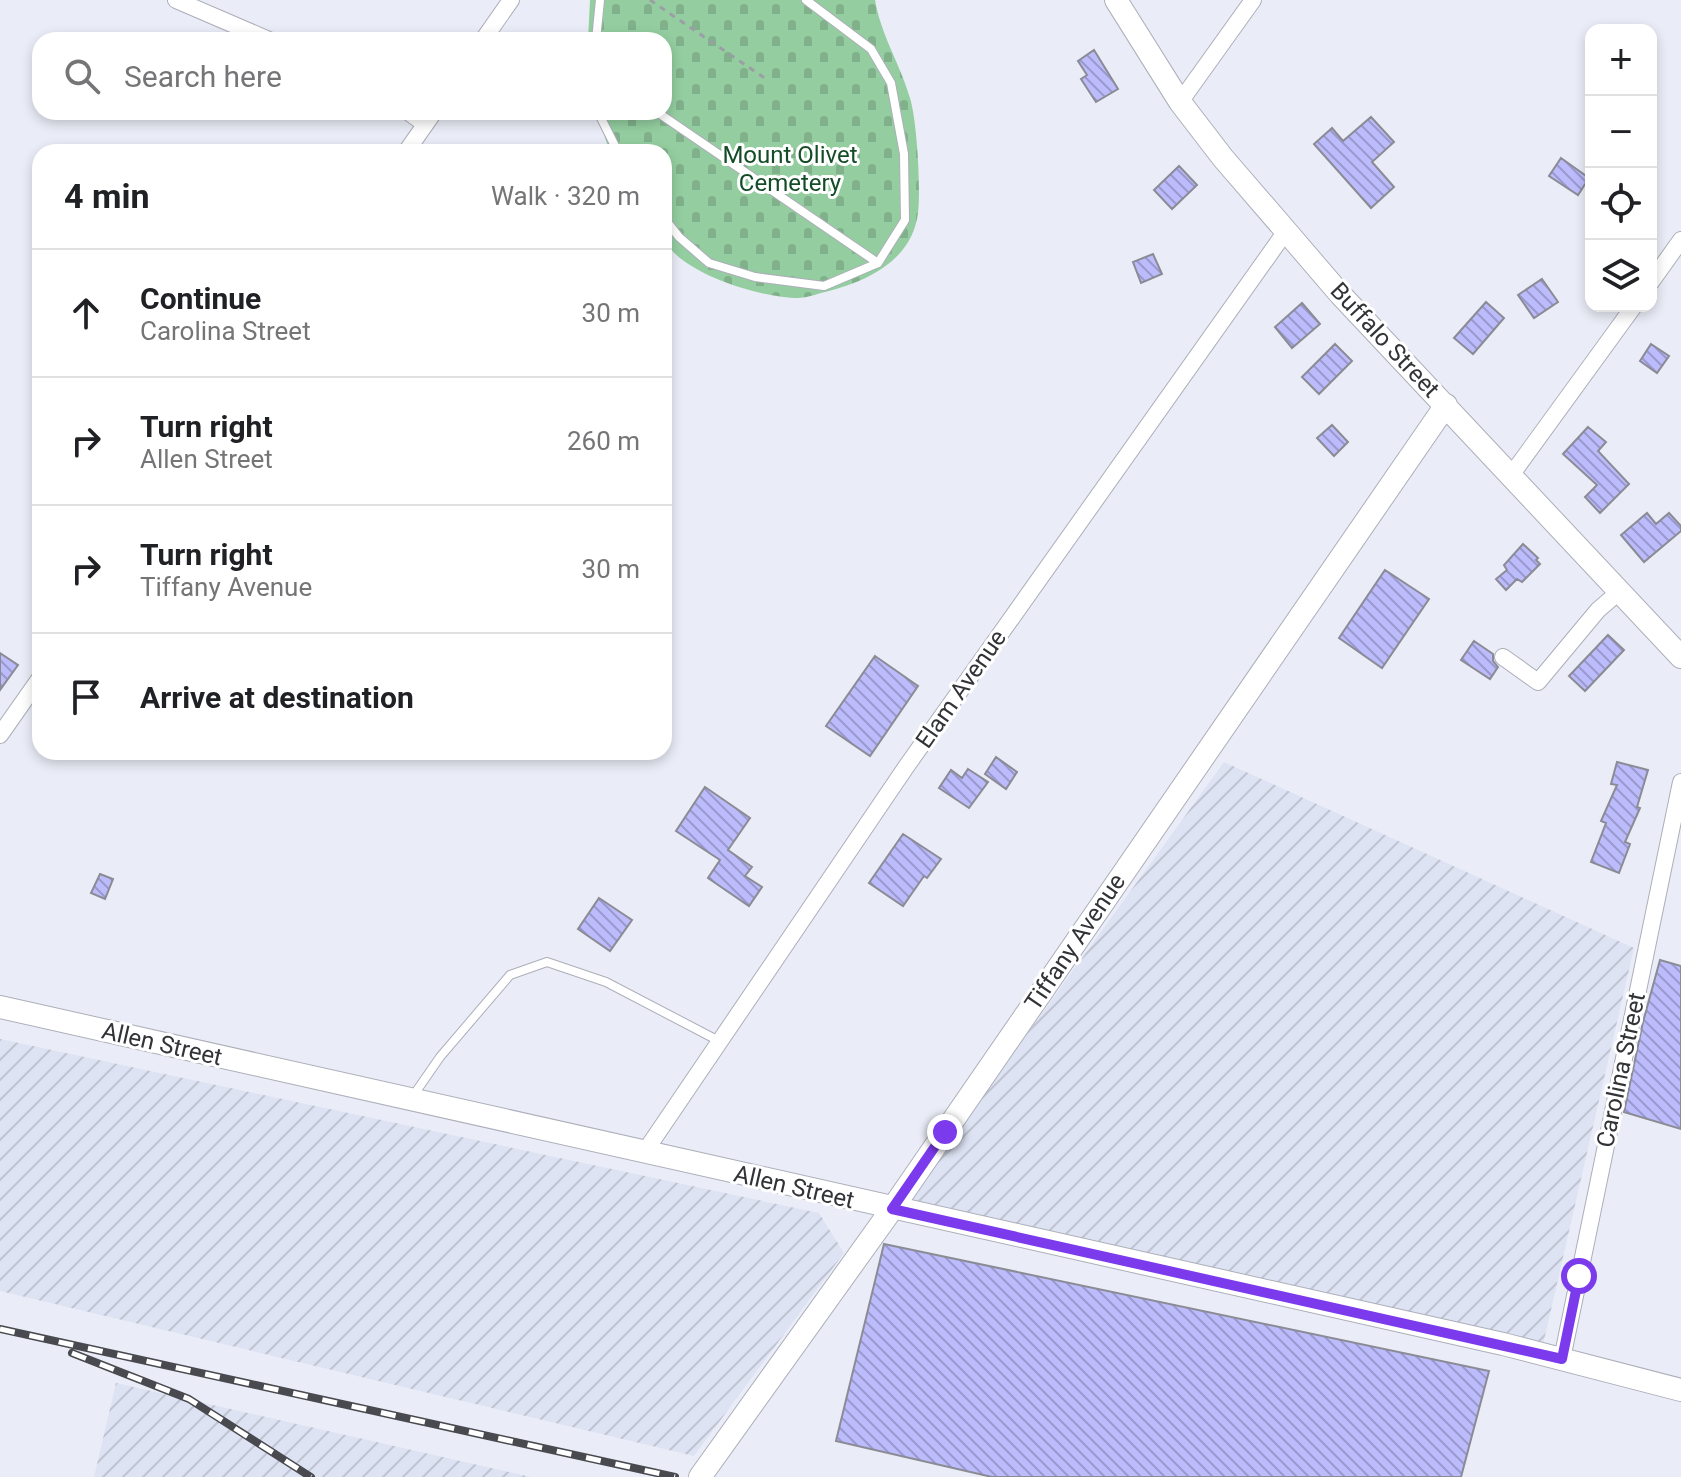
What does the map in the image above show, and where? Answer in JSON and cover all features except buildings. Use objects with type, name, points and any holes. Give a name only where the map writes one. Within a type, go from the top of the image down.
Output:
[{"type":"street","points":[[176,0],[250,32]]},
{"type":"street","points":[[489,32],[511,0]]},
{"type":"street","name":"Buffalo Street","points":[[1116,0],[1180,102],[1223,158],[1340,294],[1681,657]]},
{"type":"street","points":[[1180,102],[1253,0]]},
{"type":"street","points":[[411,144],[428,120]]},
{"type":"street","name":"Elam Avenue","points":[[644,1153],[906,767],[1286,231]]},
{"type":"street","points":[[1657,274],[1681,240]]},
{"type":"street","points":[[1512,474],[1630,312]]},
{"type":"street","name":"Tiffany Avenue","points":[[700,1477],[892,1209],[1446,405]]},
{"type":"street","points":[[1503,657],[1538,682],[1598,610],[1620,591]]},
{"type":"street","points":[[0,735],[32,689]]},
{"type":"street","name":"Carolina Street","points":[[1562,1359],[1681,782]]},
{"type":"street","name":"Allen Street","points":[[0,1007],[1562,1359],[1681,1390]]},
{"type":"lane","points":[[597,32],[600,0]]},
{"type":"lane","points":[[672,228],[709,263],[755,277],[824,286],[878,263],[905,220],[904,154],[891,83],[871,49],[806,0]]},
{"type":"lane","points":[[602,120],[614,144]]},
{"type":"lane","points":[[669,120],[878,263]]},
{"type":"lane","points":[[410,1100],[440,1057],[510,975],[547,962],[606,982],[719,1041]]},
{"type":"path","points":[[650,0],[766,79]]},
{"type":"shaded area","points":[[1224,762],[1634,948],[1542,1349],[906,1201]]},
{"type":"shaded area","points":[[0,1039],[819,1213],[844,1253],[694,1456],[0,1291]]},
{"type":"shaded area","points":[[116,1383],[531,1477],[94,1477]]},
{"type":"green space","name":"Mount Olivet Cemetery","points":[[590,0],[875,0],[910,98],[915,122],[919,202],[914,230],[906,245],[883,268],[869,276],[837,289],[798,298],[746,289],[690,265],[672,250],[672,144],[607,144],[599,120],[672,120],[672,32],[588,32]]},
{"type":"railway","points":[[0,1329],[675,1477]]},
{"type":"railway","points":[[72,1353],[189,1399],[311,1477]]},
{"type":"route","points":[[945,1132],[892,1209],[1562,1359],[1579,1276]]}]
